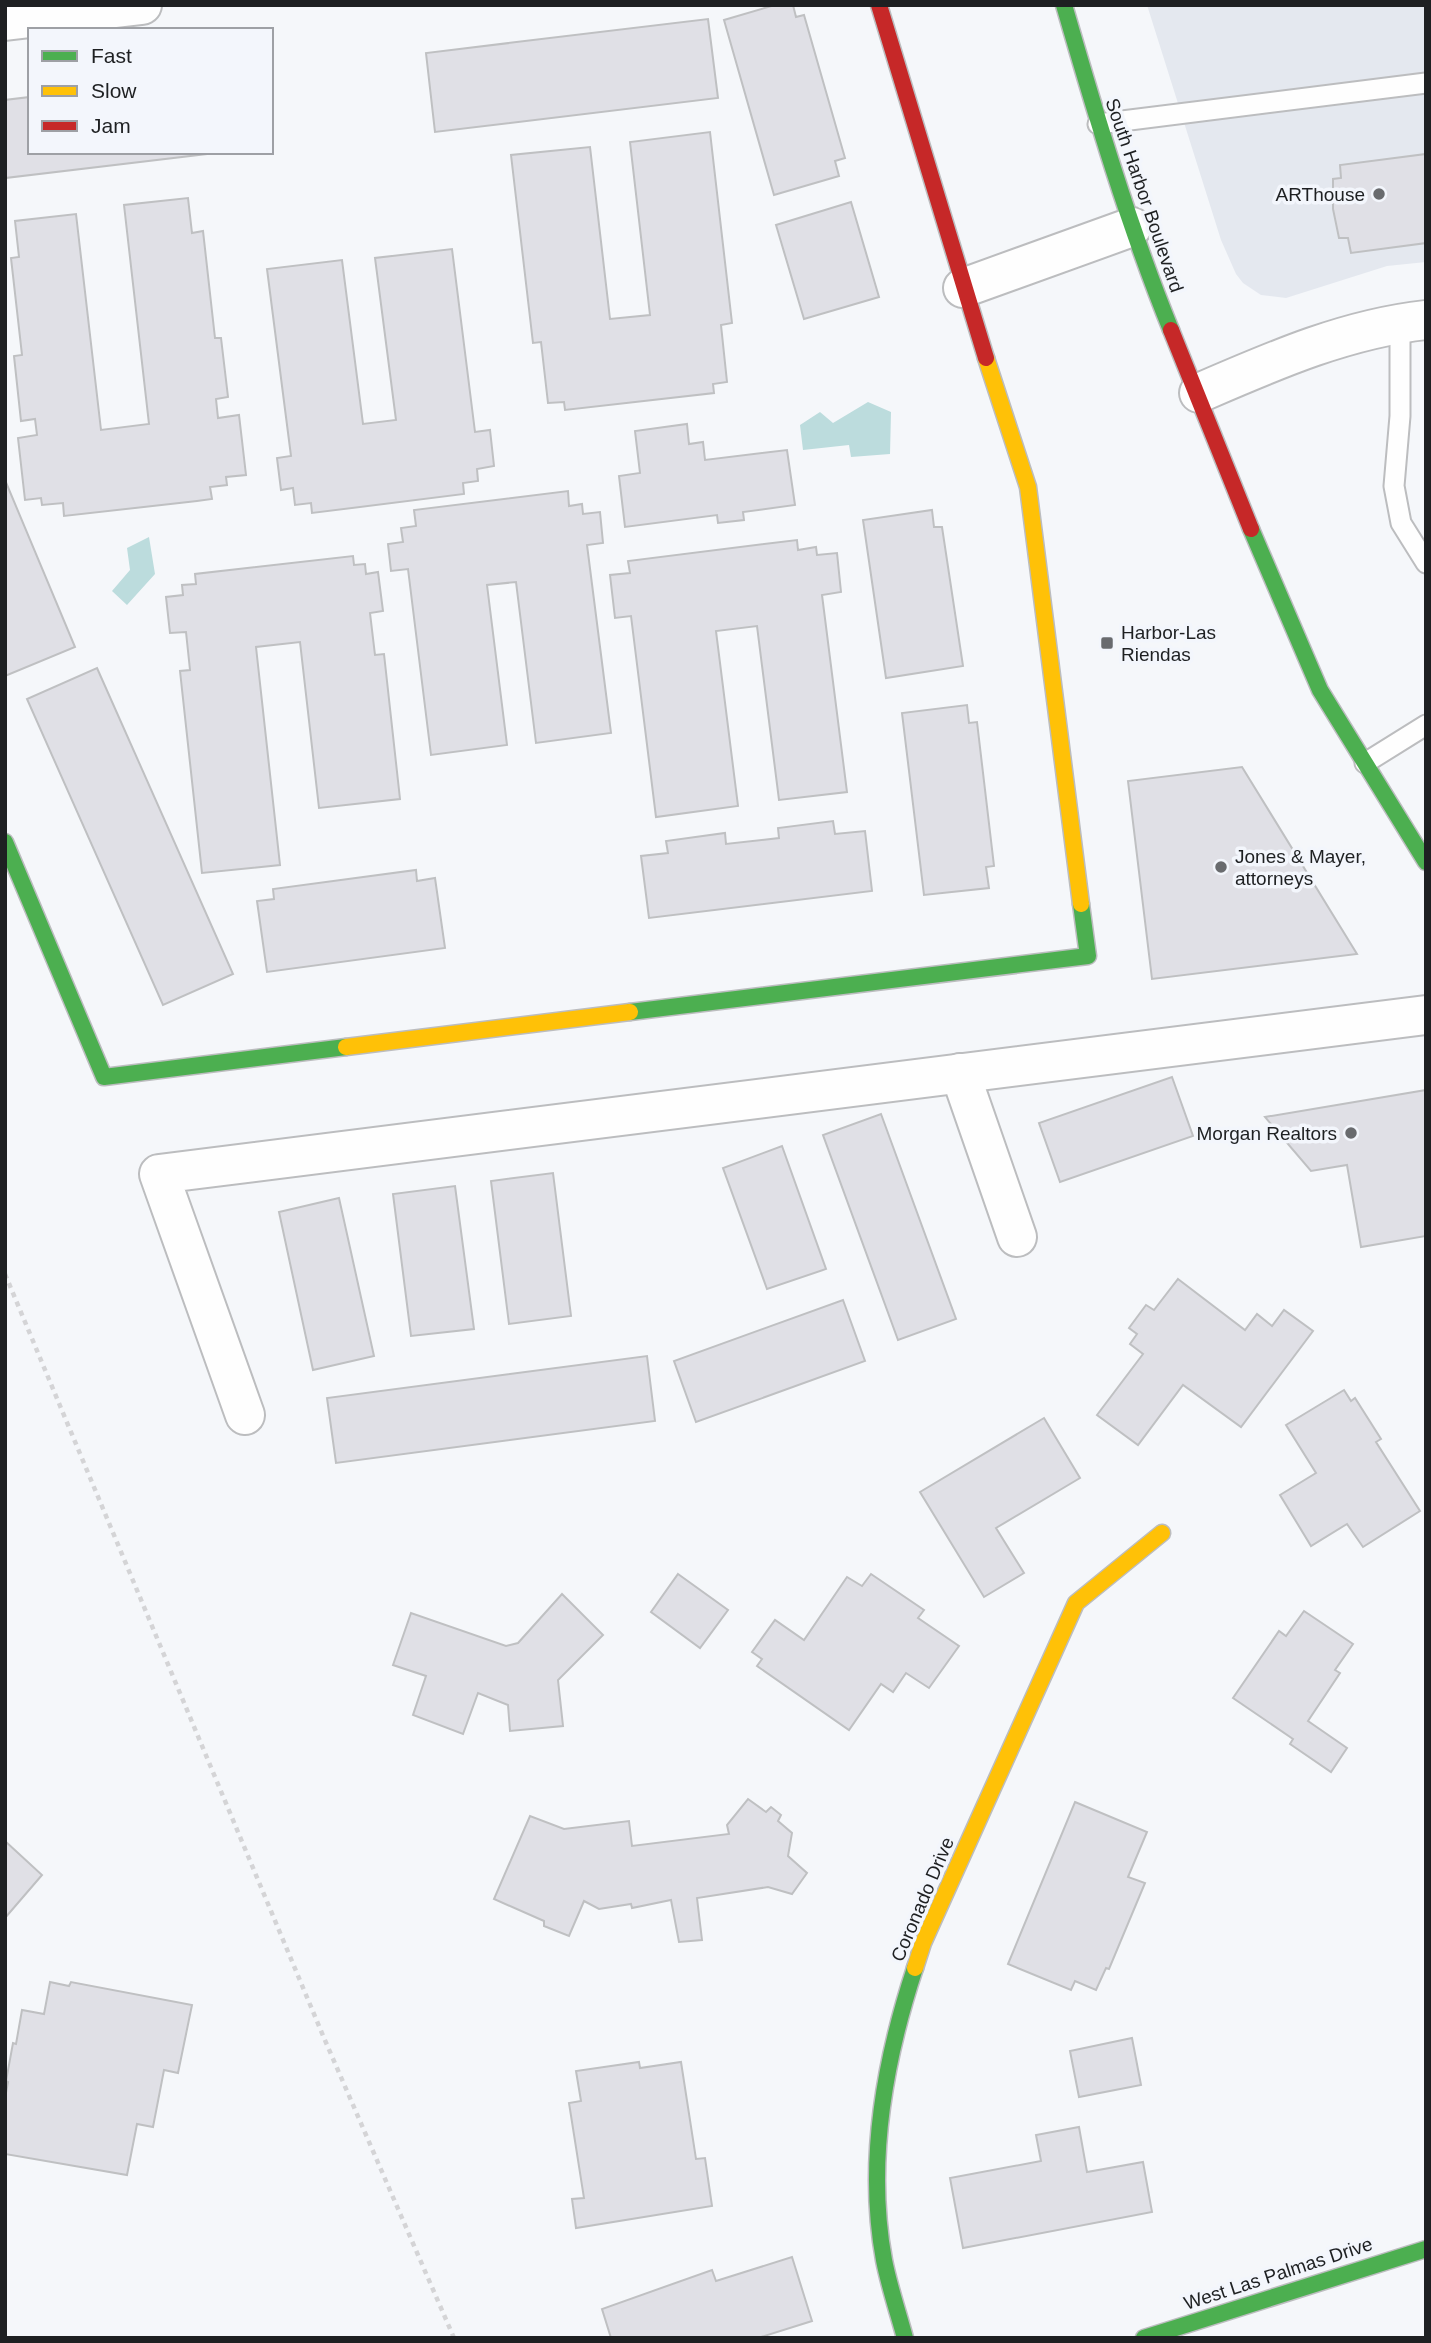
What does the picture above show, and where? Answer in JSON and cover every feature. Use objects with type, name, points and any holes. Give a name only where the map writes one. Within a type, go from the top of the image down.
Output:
[{"type":"street","points":[[5,21],[142,5]]},
{"type":"street","points":[[5,842],[104,1077],[1088,956],[1028,487],[963,288],[879,5]]},
{"type":"street","name":"South Harbor Boulevard","points":[[1064,5],[1098,124],[1132,227],[1174,340],[1199,393],[1276,592],[1320,690],[1365,763]]},
{"type":"street","points":[[963,288],[1132,227]]},
{"type":"street","points":[[1199,393],[1320,343],[1413,322]]},
{"type":"street","points":[[1365,763],[1426,862]]},
{"type":"street","points":[[245,1415],[159,1174],[1426,1015]]},
{"type":"street","points":[[960,1073],[1017,1237]]},
{"type":"street","name":"Coronado Drive","points":[[905,2338],[884,2259],[877,2181],[882,2091],[899,2016],[923,1943],[1076,1603],[1162,1533]]},
{"type":"street","name":"West Las Palmas Drive","points":[[1144,2338],[1426,2249]]},
{"type":"lane","points":[[1098,124],[1426,83]]},
{"type":"lane","points":[[1413,322],[1394,486],[1401,523],[1426,563]]},
{"type":"lane","points":[[1365,763],[1426,725]]},
{"type":"path","points":[[5,1274],[319,2026],[454,2338]]},
{"type":"shaded area","points":[[1147,5],[1426,5],[1426,262],[1387,266],[1286,298],[1261,295],[1243,283],[1236,274],[1221,240]]},
{"type":"water","points":[[868,402],[891,412],[890,454],[851,457],[849,445],[803,450],[800,425],[820,412],[833,423]]},
{"type":"water","points":[[149,537],[155,574],[127,605],[112,591],[130,570],[127,548]]},
{"type":"building","points":[[775,5],[793,5],[796,17],[804,15],[845,158],[835,161],[839,176],[774,195],[724,20]]},
{"type":"building","points":[[708,19],[718,98],[435,132],[426,53]]},
{"type":"building","points":[[28,97],[28,154],[207,154],[5,178],[5,100]]},
{"type":"building","points":[[710,132],[732,323],[721,325],[727,382],[713,384],[714,393],[565,410],[564,402],[548,403],[541,342],[533,343],[511,155],[590,147],[610,319],[650,315],[630,142]]},
{"type":"building","name":"ARThouse","points":[[1426,154],[1426,243],[1351,253],[1348,238],[1339,238],[1333,209],[1333,179],[1341,178],[1340,165]]},
{"type":"building","points":[[188,198],[192,233],[203,231],[215,338],[221,338],[228,397],[216,399],[218,418],[239,415],[246,475],[226,477],[227,485],[210,487],[212,499],[197,501],[64,516],[63,503],[42,505],[41,498],[25,500],[18,438],[37,435],[35,419],[21,421],[14,356],[22,355],[11,258],[19,257],[15,221],[76,214],[101,430],[149,424],[124,205]]},
{"type":"building","points":[[851,202],[879,297],[804,319],[776,225]]},
{"type":"building","points":[[452,249],[475,432],[490,430],[494,466],[477,469],[478,481],[463,483],[464,494],[312,513],[311,503],[295,505],[293,488],[281,490],[277,458],[291,456],[267,269],[342,260],[363,424],[396,420],[375,258]]},
{"type":"building","points":[[687,424],[689,444],[703,442],[705,460],[787,450],[795,505],[743,512],[744,520],[718,523],[717,515],[625,527],[619,476],[640,473],[635,431]]},
{"type":"building","points":[[5,480],[75,647],[5,676]]},
{"type":"building","points":[[568,491],[569,506],[582,504],[583,514],[600,512],[603,543],[587,545],[611,733],[536,743],[516,582],[487,585],[507,745],[431,755],[408,569],[391,571],[388,544],[403,542],[401,528],[416,526],[414,510]]},
{"type":"building","points":[[932,510],[934,527],[942,527],[963,666],[886,678],[863,520]]},
{"type":"building","points":[[797,540],[798,550],[816,547],[817,555],[837,553],[841,592],[822,595],[847,792],[779,800],[757,626],[716,631],[738,806],[656,817],[631,616],[615,618],[610,575],[630,573],[628,561]]},
{"type":"building","points":[[353,556],[354,565],[365,564],[366,574],[378,572],[383,611],[370,613],[375,655],[384,654],[400,799],[319,808],[300,642],[256,647],[280,865],[202,873],[180,671],[190,670],[186,632],[170,633],[166,597],[183,595],[182,585],[196,584],[195,574]]},
{"type":"building","points":[[97,668],[233,974],[163,1005],[27,699]]},
{"type":"building","points":[[967,705],[969,723],[977,722],[994,866],[986,867],[989,888],[924,895],[902,713]]},
{"type":"building","name":"Jones & Mayer, attorneys","points":[[1242,767],[1357,954],[1152,979],[1128,781]]},
{"type":"building","points":[[833,821],[835,834],[865,831],[872,891],[649,918],[641,856],[668,853],[666,841],[725,833],[726,844],[779,838],[778,828]]},
{"type":"building","points":[[416,870],[417,881],[435,878],[445,948],[267,972],[257,901],[274,899],[273,889]]},
{"type":"building","points":[[1172,1077],[1193,1136],[1060,1182],[1039,1123]]},
{"type":"building","points":[[1426,1090],[1426,1236],[1361,1247],[1347,1165],[1311,1171],[1265,1117]]},
{"type":"building","points":[[881,1114],[956,1319],[898,1340],[823,1135]]},
{"type":"building","points":[[782,1146],[826,1269],[767,1289],[723,1168]]},
{"type":"building","points":[[553,1173],[571,1316],[509,1324],[491,1181]]},
{"type":"building","points":[[455,1186],[474,1329],[411,1336],[393,1194]]},
{"type":"building","points":[[339,1198],[374,1356],[313,1370],[279,1212]]},
{"type":"building","points":[[1178,1279],[1245,1330],[1257,1314],[1272,1326],[1284,1310],[1313,1331],[1241,1427],[1183,1385],[1138,1445],[1097,1415],[1143,1354],[1130,1344],[1137,1334],[1129,1328],[1146,1305],[1154,1310]]},
{"type":"building","points":[[843,1300],[865,1361],[696,1422],[674,1361]]},
{"type":"building","points":[[647,1356],[655,1421],[336,1463],[327,1398]]},
{"type":"building","points":[[1344,1390],[1351,1401],[1355,1398],[1381,1439],[1376,1442],[1420,1511],[1363,1547],[1347,1524],[1311,1546],[1280,1495],[1316,1473],[1286,1425]]},
{"type":"building","points":[[1044,1418],[1080,1478],[996,1528],[1024,1573],[984,1597],[920,1492]]},
{"type":"building","points":[[678,1574],[728,1610],[700,1648],[651,1612]]},
{"type":"building","points":[[871,1574],[924,1610],[918,1618],[959,1646],[929,1688],[906,1673],[893,1692],[881,1684],[849,1730],[757,1666],[762,1659],[752,1652],[775,1620],[804,1640],[847,1577],[862,1586]]},
{"type":"building","points":[[562,1594],[603,1635],[558,1680],[563,1726],[510,1731],[508,1705],[478,1693],[463,1734],[413,1715],[426,1676],[393,1665],[411,1613],[506,1646],[518,1643]]},
{"type":"building","points":[[1304,1611],[1353,1644],[1335,1670],[1340,1673],[1308,1721],[1347,1748],[1331,1772],[1290,1744],[1293,1739],[1233,1698],[1279,1631],[1286,1636]]},
{"type":"building","points":[[748,1799],[766,1812],[771,1807],[781,1815],[778,1821],[792,1833],[788,1856],[807,1873],[792,1894],[768,1887],[697,1898],[702,1940],[679,1942],[671,1900],[632,1908],[631,1904],[599,1909],[584,1901],[569,1936],[544,1926],[544,1921],[494,1899],[530,1816],[564,1829],[629,1821],[632,1846],[729,1834],[727,1825]]},
{"type":"building","points":[[1075,1802],[1147,1832],[1128,1877],[1145,1883],[1109,1969],[1106,1968],[1096,1990],[1075,1981],[1071,1990],[1008,1964]]},
{"type":"building","points":[[5,1841],[42,1875],[5,1918]]},
{"type":"building","points":[[50,1982],[69,1986],[71,1982],[192,2005],[178,2073],[164,2070],[153,2127],[137,2124],[127,2175],[5,2154],[6,2081],[13,2043],[16,2044],[22,2010],[44,2014]]},
{"type":"building","points":[[1132,2038],[1141,2085],[1079,2097],[1070,2051]]},
{"type":"building","points":[[639,2062],[640,2068],[681,2062],[696,2159],[705,2158],[712,2206],[576,2228],[572,2199],[584,2198],[569,2103],[581,2101],[576,2071]]},
{"type":"building","points":[[1079,2127],[1087,2172],[1143,2162],[1152,2212],[963,2248],[950,2178],[1041,2161],[1036,2135]]},
{"type":"building","points":[[792,2257],[812,2321],[758,2338],[611,2338],[602,2309],[712,2270],[716,2281]]},
{"type":"traffic: fast","points":[[1064,5],[1127,210],[1171,330]]},
{"type":"traffic: fast","points":[[1251,529],[1320,690],[1426,862]]},
{"type":"traffic: fast","points":[[5,842],[104,1077],[346,1047]]},
{"type":"traffic: fast","points":[[630,1012],[1088,956],[1081,904]]},
{"type":"traffic: fast","points":[[905,2338],[884,2260],[877,2186],[881,2112],[887,2076],[915,1968]]},
{"type":"traffic: fast","points":[[1144,2338],[1426,2249]]},
{"type":"traffic: slow","points":[[986,358],[1028,487],[1081,904]]},
{"type":"traffic: slow","points":[[346,1047],[630,1012]]},
{"type":"traffic: slow","points":[[915,1968],[923,1943],[1076,1603],[1162,1533]]},
{"type":"traffic: jam","points":[[879,5],[986,358]]},
{"type":"traffic: jam","points":[[1171,330],[1251,529]]},
{"type":"place","name":"ARThouse","points":[[1379,194]]},
{"type":"place","name":"Harbor-Las Riendas","points":[[1107,643]]},
{"type":"place","name":"Jones & Mayer, attorneys","points":[[1221,867]]},
{"type":"place","name":"Morgan Realtors","points":[[1351,1133]]}]
